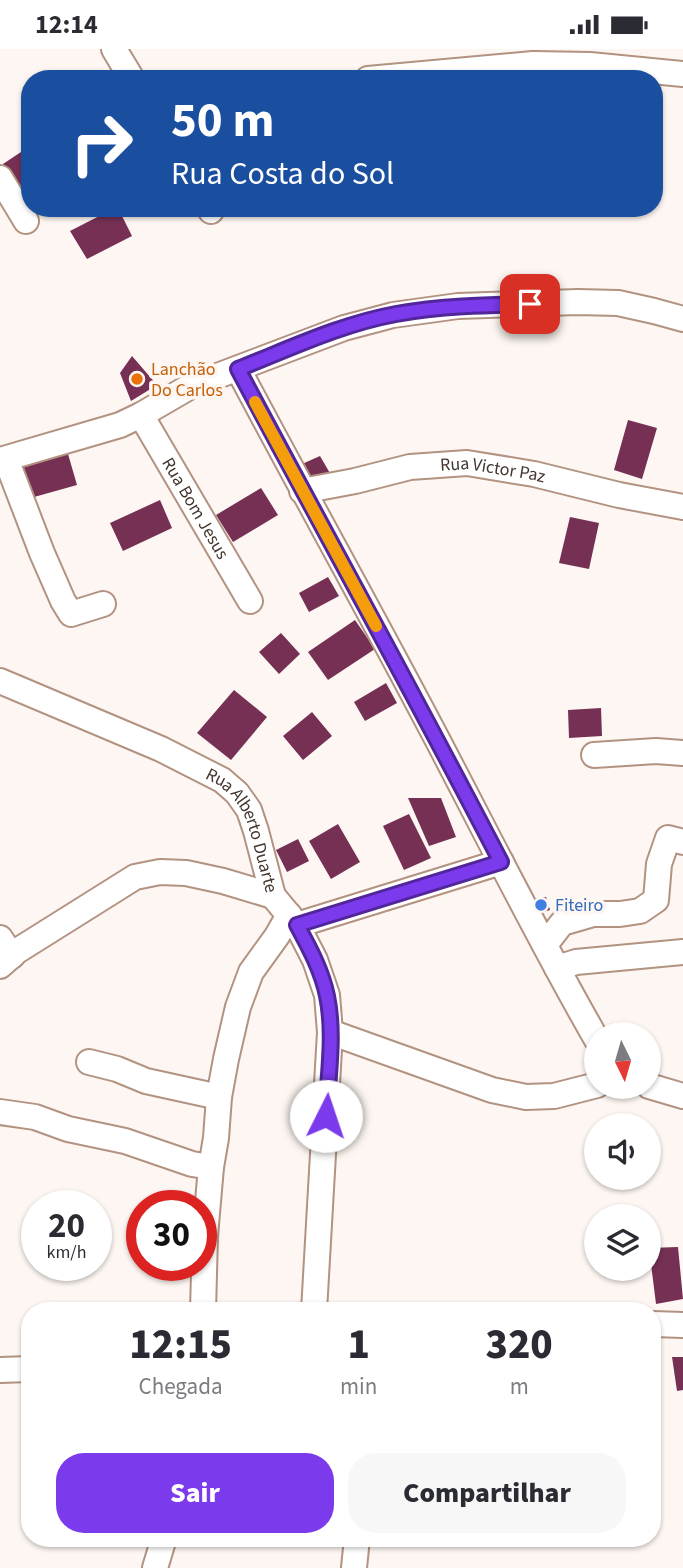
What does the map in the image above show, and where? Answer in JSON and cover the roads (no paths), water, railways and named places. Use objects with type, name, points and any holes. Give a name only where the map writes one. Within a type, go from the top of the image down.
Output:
[{"type":"street","points":[[114,49],[127,70]]},
{"type":"street","points":[[467,70],[533,64],[590,65],[642,70]]},
{"type":"street","points":[[663,72],[683,74]]},
{"type":"street","points":[[0,178],[21,213]]},
{"type":"street","points":[[24,217],[26,221]]},
{"type":"street","points":[[103,604],[71,614],[63,601],[3,459],[120,425],[191,386],[344,328],[393,315],[458,306],[578,302],[618,303],[683,319]]},
{"type":"street","points":[[238,369],[587,1022]]},
{"type":"street","name":"Rua Bom Jesus","points":[[141,415],[250,601]]},
{"type":"street","name":"Rua Victor Paz","points":[[302,491],[410,467],[467,463],[534,474],[619,495],[683,507]]},
{"type":"street","name":"Rua Alberto Duarte","points":[[0,681],[161,749],[222,780],[237,793],[248,810],[257,831],[273,895],[293,920],[315,960],[327,995],[330,1032],[315,1302]]},
{"type":"street","points":[[594,755],[656,751],[683,753]]},
{"type":"street","points":[[545,944],[562,923],[593,914],[639,911],[656,900],[659,864],[668,838],[683,842]]},
{"type":"street","points":[[203,1302],[205,1236],[219,1097],[237,1007],[251,972],[277,936],[293,920],[501,862]]},
{"type":"street","points":[[4,953],[135,877],[160,872],[186,873],[273,895]]},
{"type":"street","points":[[557,968],[576,962],[683,952]]},
{"type":"street","points":[[330,1032],[492,1090],[526,1097],[554,1096],[584,1088]]},
{"type":"street","points":[[89,1062],[117,1069],[146,1081],[219,1097]]},
{"type":"street","points":[[662,1089],[683,1095]]},
{"type":"street","points":[[0,1112],[34,1117],[61,1127],[125,1140],[192,1164],[211,1167]]},
{"type":"street","points":[[661,1324],[683,1325]]},
{"type":"street","points":[[0,1370],[21,1369]]},
{"type":"street","points":[[155,1568],[161,1547]]},
{"type":"street","points":[[354,1568],[356,1547]]},
{"type":"place","name":"Lanchão Do Carlos","points":[[137,379]]},
{"type":"place","name":"Fiteiro","points":[[541,905]]}]
